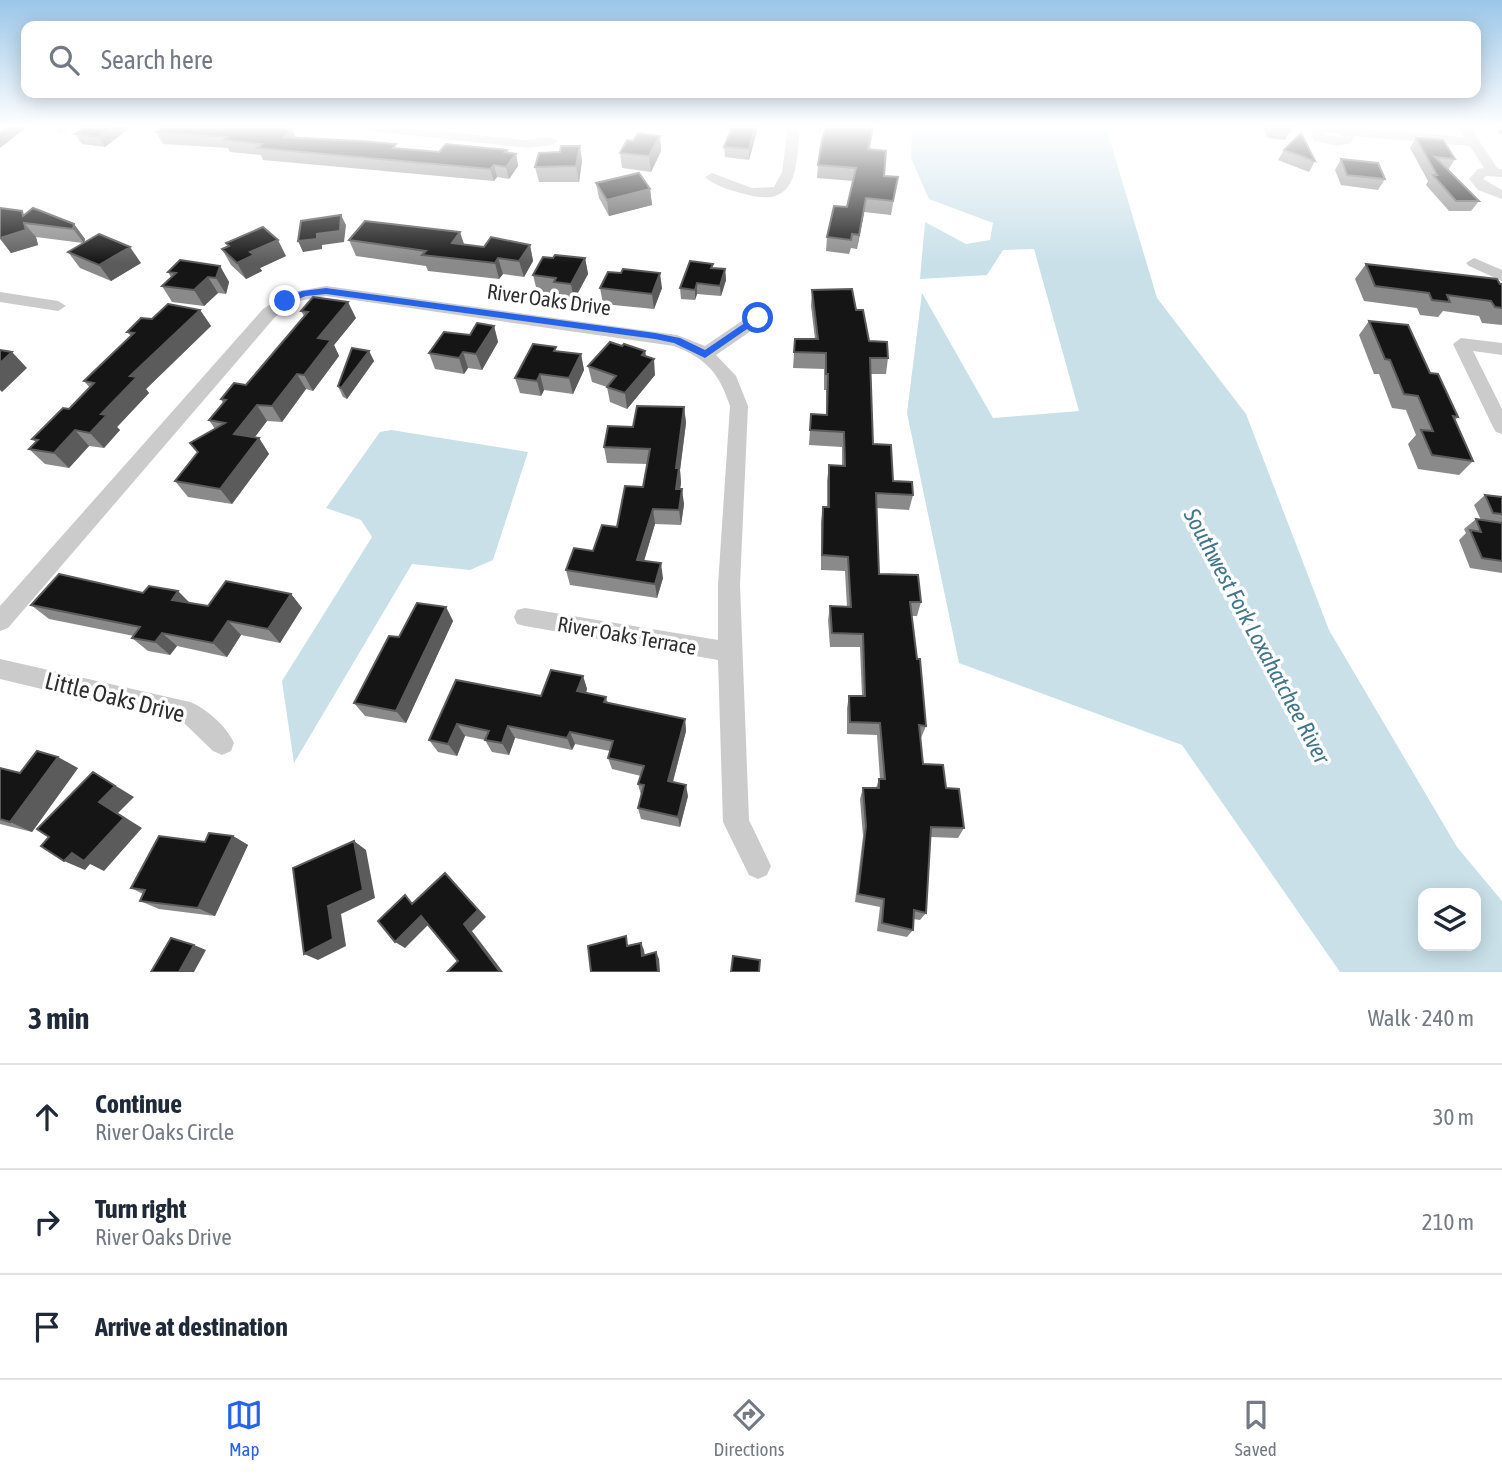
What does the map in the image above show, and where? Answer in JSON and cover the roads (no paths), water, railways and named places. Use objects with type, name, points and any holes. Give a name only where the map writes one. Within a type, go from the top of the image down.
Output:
[{"type":"street","points":[[712,177],[748,192],[771,192],[780,188],[786,180],[787,172]]},
{"type":"street","points":[[1491,172],[1480,173],[1476,178],[1483,187],[1502,195]]},
{"type":"street","points":[[1474,263],[1490,273],[1502,276]]},
{"type":"street","name":"River Oaks Drive","points":[[0,621],[269,313],[295,296],[326,291],[677,341],[705,354],[730,380],[738,406],[740,432],[729,584],[736,822],[758,866]]},
{"type":"street","points":[[0,297],[58,306]]},
{"type":"street","points":[[705,354],[758,318]]},
{"type":"street","points":[[1502,349],[1461,344],[1502,427]]},
{"type":"street","name":"River Oaks Terrace","points":[[525,617],[729,652]]},
{"type":"street","name":"Little Oaks Drive","points":[[0,669],[190,713],[222,743]]},
{"type":"water","name":"Southwest Fork Loxahatchee River","points":[[917,172],[1120,172],[1157,298],[1246,414],[1329,630],[1457,847],[1502,901],[1502,972],[1340,972],[1182,745],[959,663],[907,413],[922,293],[993,418],[1079,411],[1034,249],[1003,250],[987,275],[920,279],[925,222],[966,244],[990,240],[993,223],[929,199]]},
{"type":"water","points":[[391,430],[528,452],[493,560],[470,570],[412,564],[294,763],[282,681],[372,537],[361,520],[326,508],[380,432]]}]
